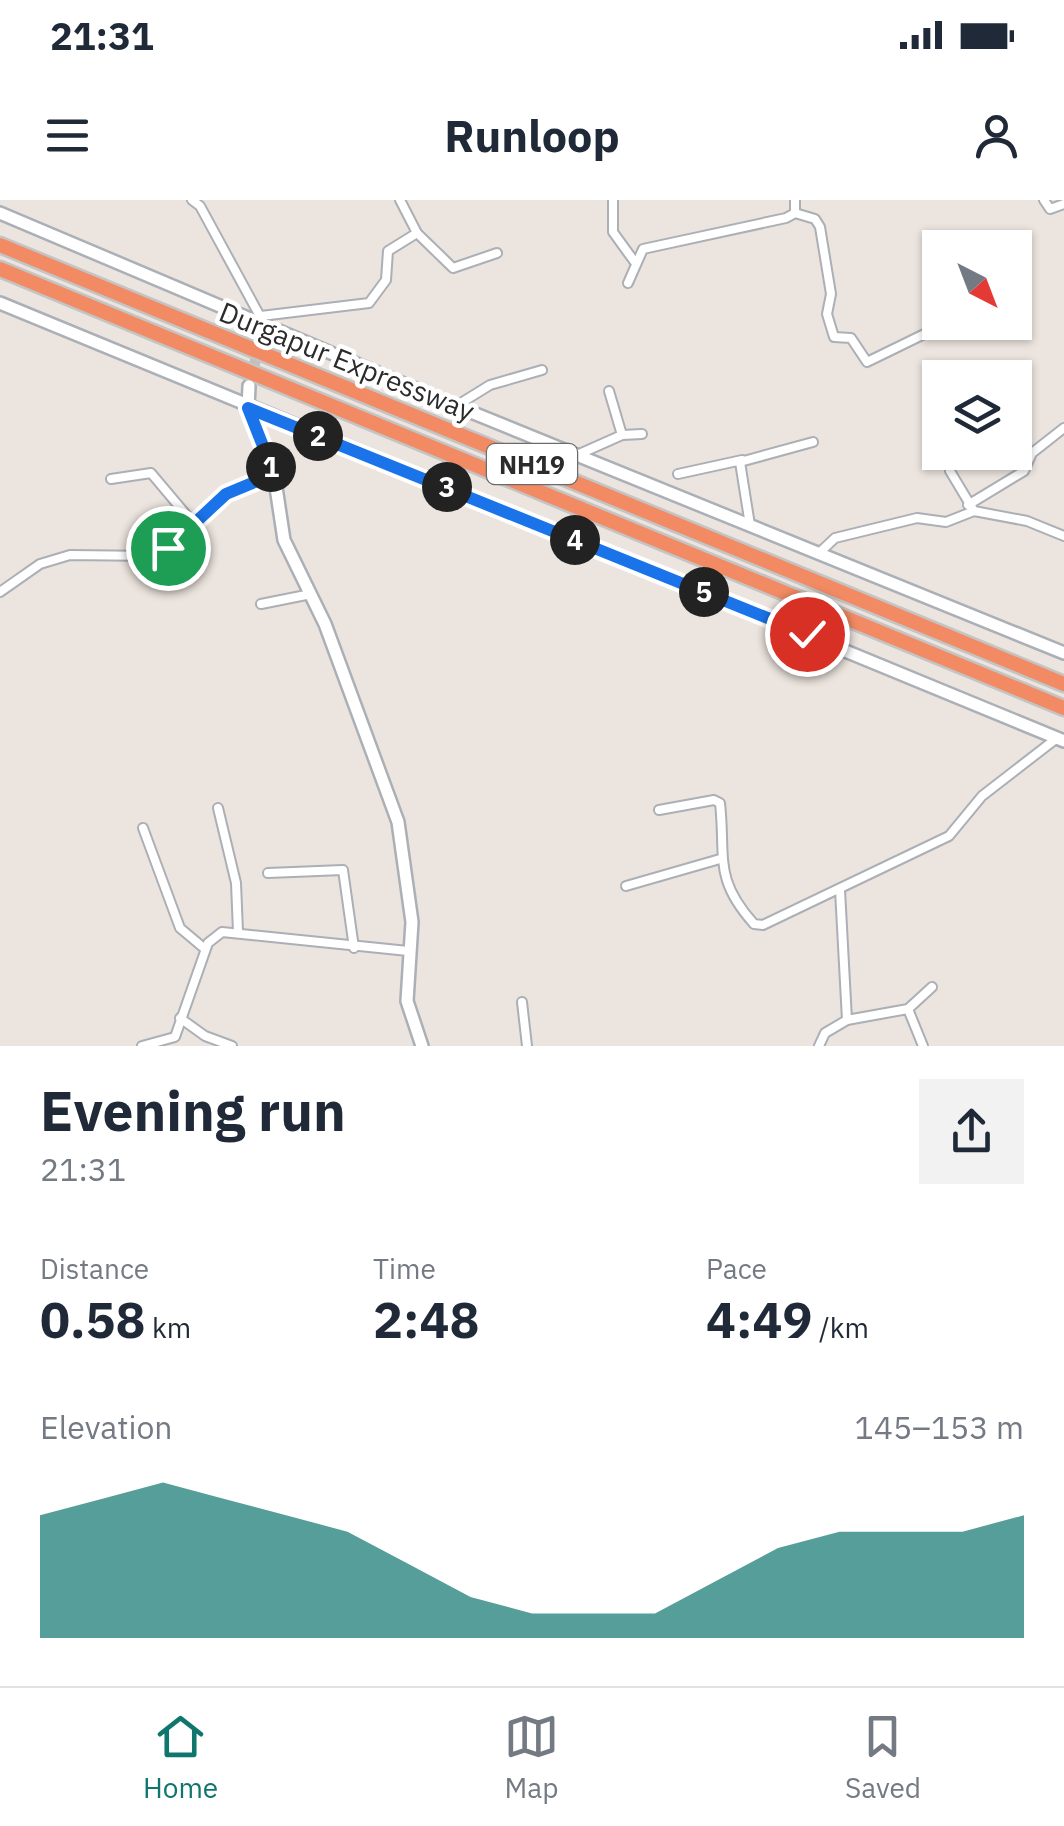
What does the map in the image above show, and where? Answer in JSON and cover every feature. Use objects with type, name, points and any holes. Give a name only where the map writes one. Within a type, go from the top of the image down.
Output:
[{"type":"highway","name":"Durgapur Expressway","points":[[0,244],[1064,684]]},
{"type":"highway","name":"Durgapur Expressway","points":[[0,269],[1064,708]]},
{"type":"street","points":[[210,200],[196,203],[263,321],[260,342]]},
{"type":"street","points":[[400,200],[418,233],[452,268],[497,253]]},
{"type":"street","points":[[612,200],[613,232],[634,262]]},
{"type":"street","points":[[794,200],[795,214]]},
{"type":"street","points":[[1044,200],[1050,209],[1064,204]]},
{"type":"street","points":[[0,214],[263,321],[456,406],[1064,652]]},
{"type":"street","points":[[628,282],[634,262],[650,246],[795,214],[815,219],[820,228],[831,294],[827,314],[834,338],[851,338],[864,360],[874,362],[922,336]]},
{"type":"street","points":[[263,321],[369,303],[382,290],[388,251],[418,233]]},
{"type":"street","points":[[0,303],[1061,740]]},
{"type":"street","points":[[456,406],[490,385],[542,370]]},
{"type":"street","points":[[248,386],[248,408],[274,474],[284,540],[312,594],[393,802],[412,922],[407,1001],[422,1046]]},
{"type":"street","points":[[608,391],[622,435]]},
{"type":"street","points":[[818,554],[835,538],[918,518],[946,522],[1024,470],[1032,453],[1064,428]]},
{"type":"street","points":[[578,455],[622,435],[642,434]]},
{"type":"street","points":[[678,474],[813,442]]},
{"type":"street","points":[[742,460],[750,526]]},
{"type":"street","points":[[950,470],[971,508],[1028,521],[1064,536]]},
{"type":"street","points":[[110,478],[151,473],[194,524]]},
{"type":"street","points":[[0,592],[40,564],[70,555],[142,559],[154,556],[226,494],[274,474]]},
{"type":"street","points":[[261,604],[312,594]]},
{"type":"street","points":[[659,810],[718,801],[720,860],[730,894],[758,926],[949,836],[982,796],[1061,740]]},
{"type":"street","points":[[218,808],[236,883],[238,932]]},
{"type":"street","points":[[143,828],[180,928],[206,949]]},
{"type":"street","points":[[626,886],[720,860]]},
{"type":"street","points":[[268,873],[343,870],[354,948]]},
{"type":"street","points":[[840,890],[848,1020]]},
{"type":"street","points":[[142,1046],[173,1039],[206,949],[216,934],[238,932],[354,948],[408,950]]},
{"type":"street","points":[[819,1046],[825,1033],[848,1020],[908,1009],[932,987]]},
{"type":"street","points":[[522,1002],[527,1046]]},
{"type":"street","points":[[908,1009],[922,1046]]},
{"type":"street","points":[[180,1018],[205,1036],[232,1046]]},
{"type":"tunnel","points":[[249,386],[259,346]]},
{"type":"route","points":[[168,548],[226,494],[274,474],[248,408],[807,634]]}]
